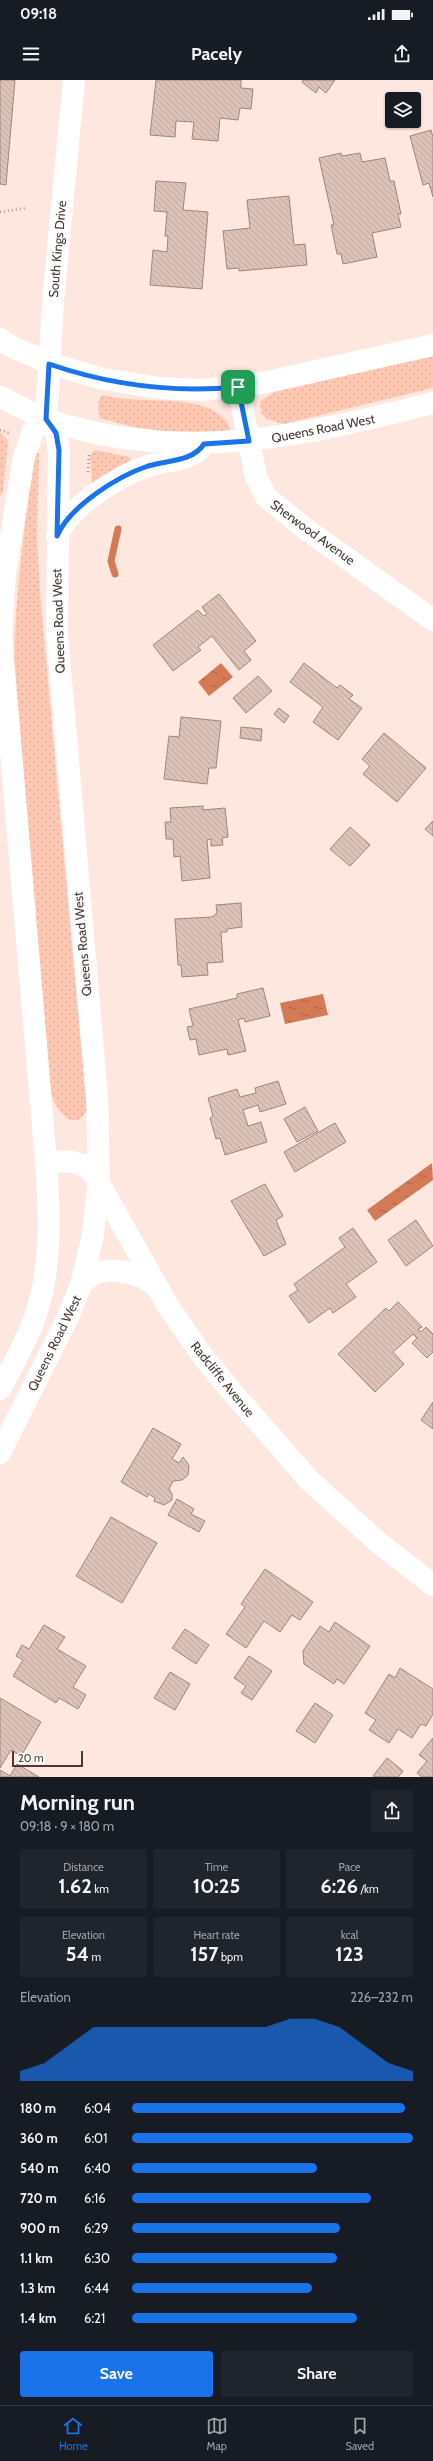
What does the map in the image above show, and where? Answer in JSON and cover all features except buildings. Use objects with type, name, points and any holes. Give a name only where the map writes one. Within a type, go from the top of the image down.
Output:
[{"type":"street","name":"South Kings Drive","points":[[46,419],[52,302],[74,80]]},
{"type":"street","points":[[0,339],[12,347],[49,364],[111,380],[158,388],[202,390],[238,387],[433,345]]},
{"type":"street","name":"Sherwood Avenue","points":[[238,387],[259,486],[274,505],[433,620]]},
{"type":"street","points":[[0,397],[46,419]]},
{"type":"street","name":"Queens Road West","points":[[46,419],[91,432],[129,439],[204,444],[249,441],[293,435],[433,403]]},
{"type":"street","name":"Queens Road West","points":[[0,1453],[68,1317],[81,1285],[93,1235],[99,1180],[97,1097],[57,634],[59,450],[56,433],[46,419]]},
{"type":"street","name":"Queens Road West","points":[[0,1389],[24,1345],[38,1306],[49,1229],[46,1162],[1,654],[2,611],[10,541],[24,457],[33,431],[46,419]]},
{"type":"street","points":[[57,536],[71,515],[113,483],[149,466],[190,456],[196,453],[204,444]]},
{"type":"street","points":[[0,582],[2,611]]},
{"type":"street","name":"Radcliffe Avenue","points":[[46,1162],[69,1161],[80,1163],[89,1168],[99,1180],[118,1220],[158,1289],[204,1358],[285,1456],[332,1502],[379,1543],[433,1585]]},
{"type":"street","points":[[81,1285],[85,1280],[99,1274],[123,1272],[144,1278],[158,1289]]},
{"type":"path","points":[[0,212],[26,208]]},
{"type":"path","points":[[0,430],[10,433]]},
{"type":"path","points":[[88,474],[89,454]]},
{"type":"shaded area","points":[[433,355],[433,388],[283,424],[267,419],[261,413],[260,401],[275,392]]},
{"type":"shaded area","points":[[102,395],[130,399],[171,401],[201,406],[214,411],[224,418],[230,429],[229,432],[182,434],[134,427],[99,418],[98,403]]},
{"type":"shaded area","points":[[0,432],[8,441],[3,491],[0,496]]},
{"type":"shaded area","points":[[95,450],[129,457],[131,460],[115,469],[92,486],[90,455]]},
{"type":"shaded area","points":[[39,453],[37,537],[40,593],[87,1111],[81,1118],[76,1120],[71,1120],[61,1112],[51,1094],[14,676],[14,648],[20,565],[35,454]]},
{"type":"water","points":[[221,663],[233,677],[209,696],[198,682]]},
{"type":"water","points":[[323,994],[328,1015],[285,1024],[280,1003]]},
{"type":"water","points":[[432,1163],[433,1180],[375,1221],[367,1210]]},
{"type":"waterway","points":[[115,574],[111,561],[118,529]]},
{"type":"route","points":[[49,364],[99,378],[158,388],[202,390],[238,387],[249,441],[204,444],[196,453],[184,458],[149,466],[134,472],[113,483],[80,506],[64,522],[57,536],[60,462],[58,438],[52,424],[46,419],[49,364]]}]
